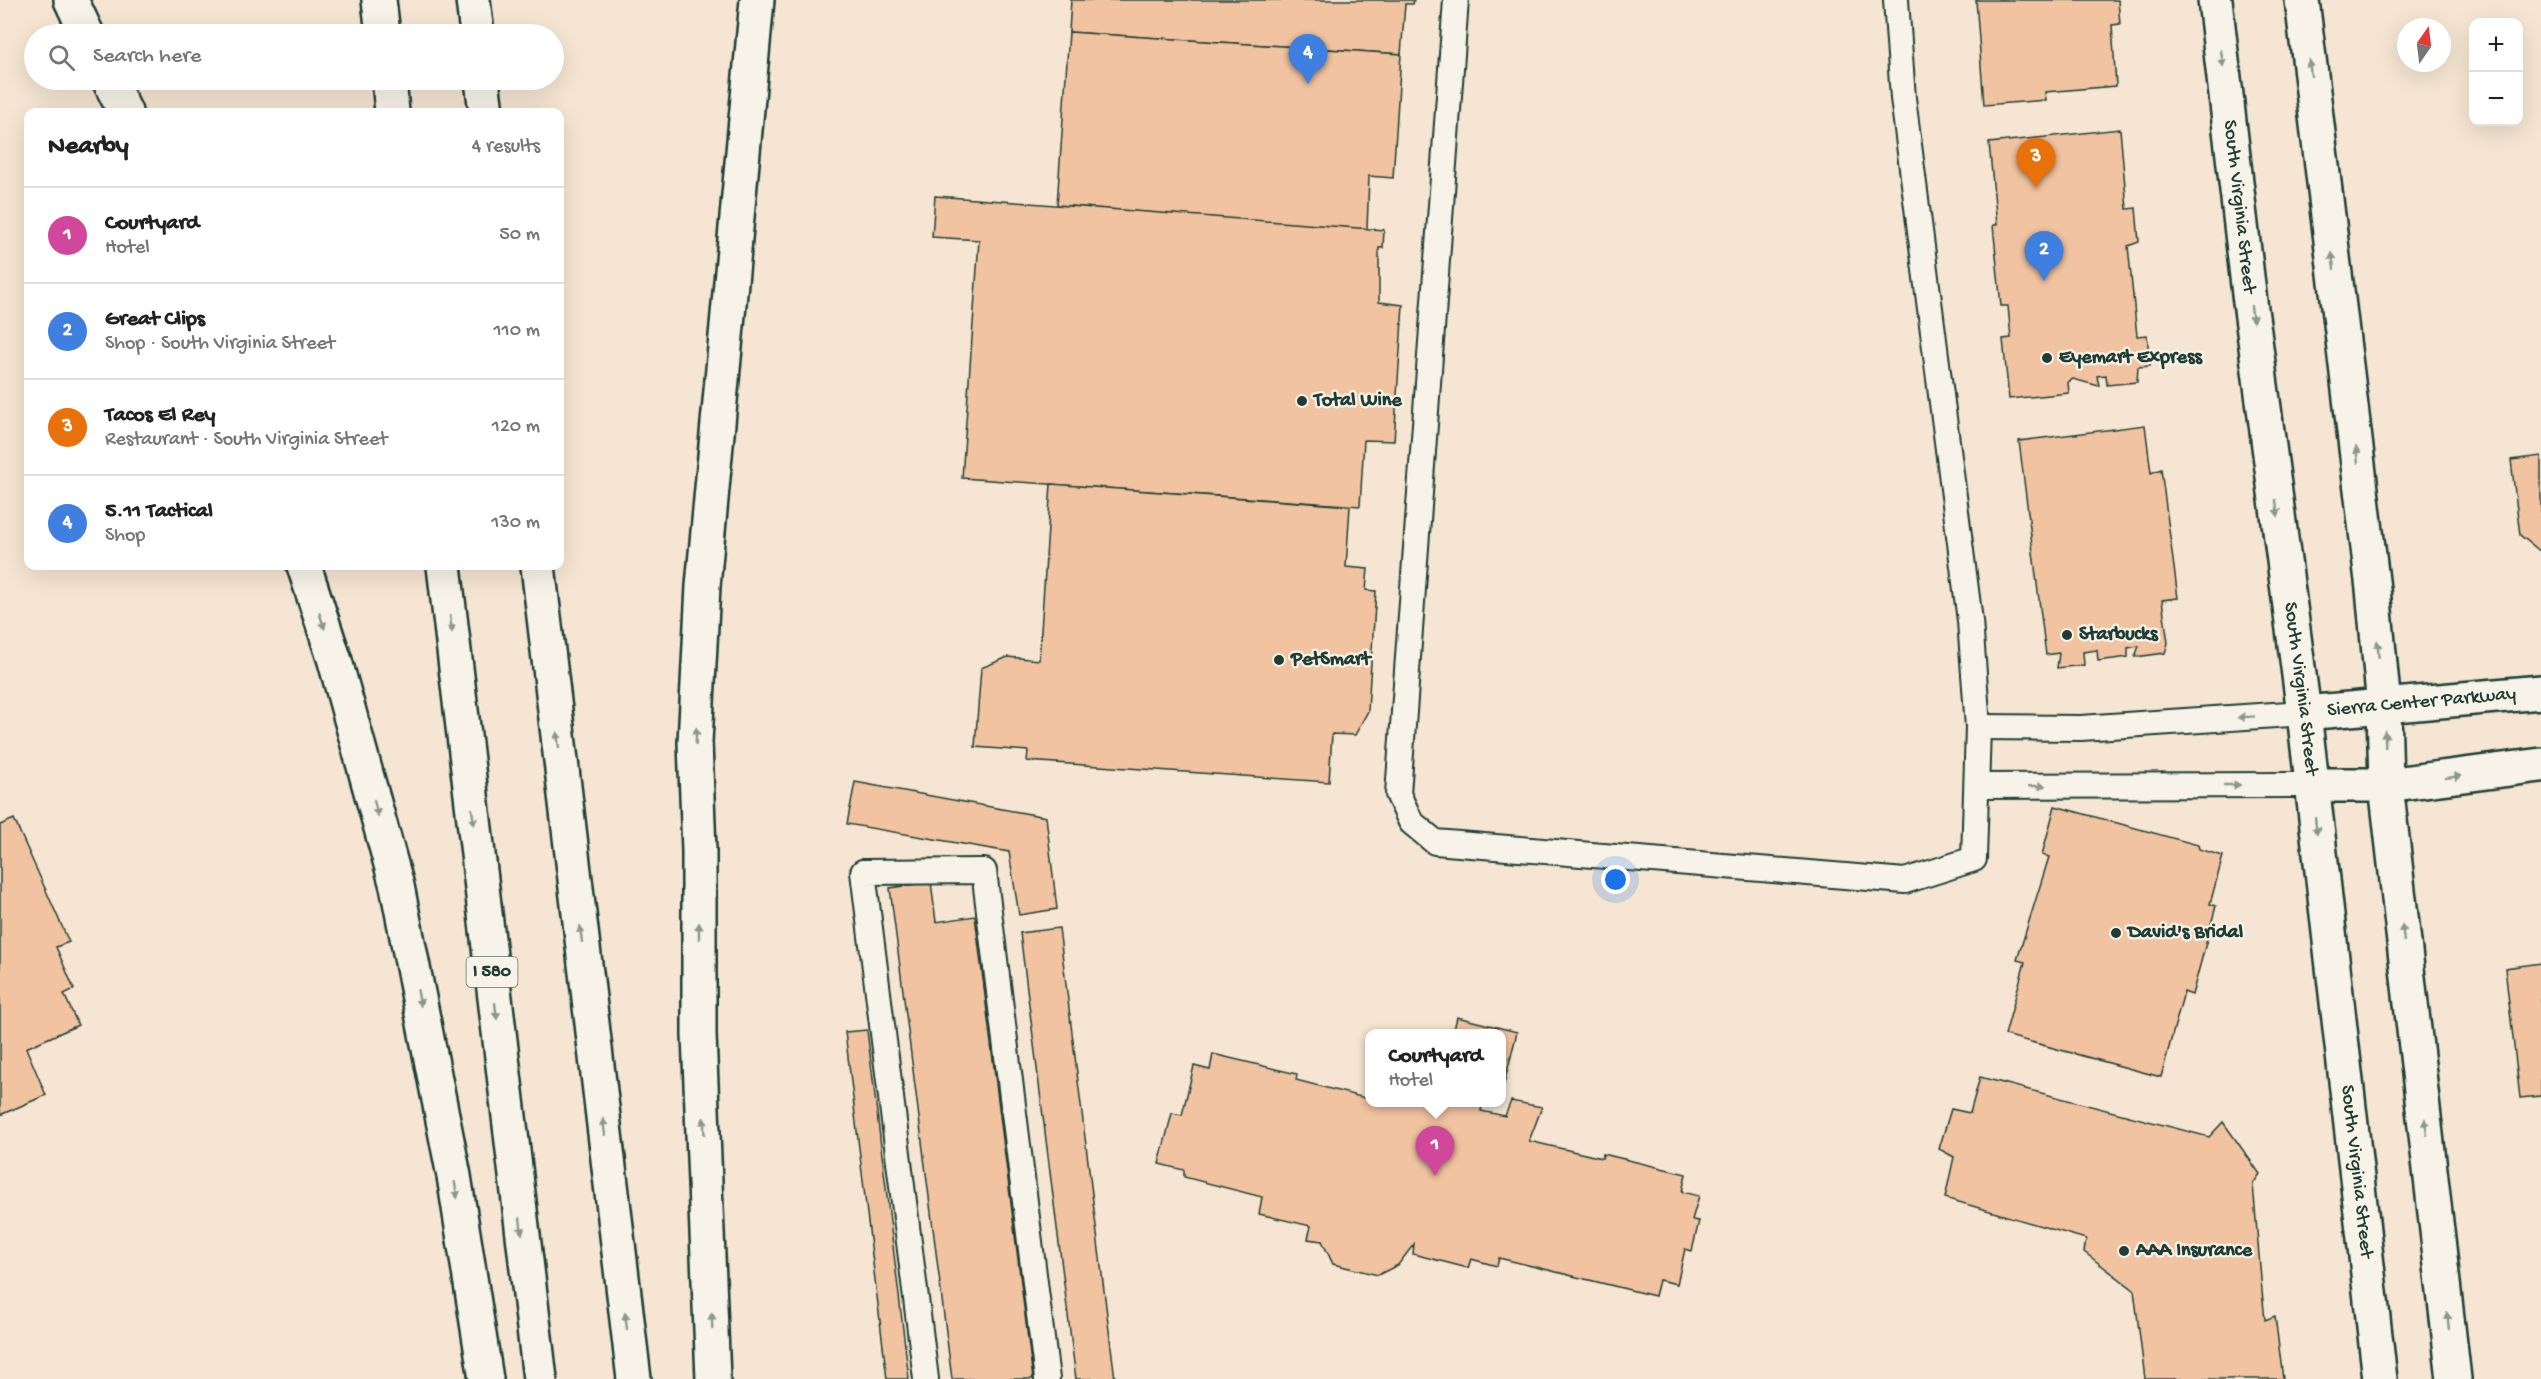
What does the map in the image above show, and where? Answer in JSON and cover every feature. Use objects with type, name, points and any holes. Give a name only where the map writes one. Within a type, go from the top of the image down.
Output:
[{"type":"main road","points":[[70,0],[82,24]]},
{"type":"main road","points":[[379,0],[382,24]]},
{"type":"main road","points":[[473,0],[476,24]]},
{"type":"main road","points":[[713,1379],[699,1035],[699,850],[695,742],[703,586],[757,0]]},
{"type":"main road","name":"South Virginia Street","points":[[2215,0],[2249,294],[2304,713],[2380,1379]]},
{"type":"main road","points":[[2302,0],[2371,577],[2384,707],[2386,785],[2454,1379]]},
{"type":"main road","points":[[114,90],[123,108]]},
{"type":"main road","points":[[389,90],[392,108]]},
{"type":"main road","points":[[483,90],[486,108]]},
{"type":"main road","points":[[305,570],[335,661],[397,886],[454,1176],[486,1379]]},
{"type":"main road","name":"I 580","points":[[444,570],[540,1379]]},
{"type":"main road","points":[[538,570],[634,1379]]},
{"type":"main road","name":"Sierra Center Parkway","points":[[2304,713],[2541,692]]},
{"type":"main road","points":[[2311,785],[2386,785],[2541,765]]},
{"type":"lane","points":[[1456,0],[1398,794],[1411,822],[1435,842],[1905,881],[1974,859],[1978,727],[1970,621],[1903,98],[1896,0]]},
{"type":"lane","points":[[1978,727],[2081,728],[2304,713]]},
{"type":"lane","points":[[1978,786],[2311,785]]},
{"type":"lane","points":[[926,1379],[863,872],[984,871],[1047,1379]]},
{"type":"building","points":[[1071,0],[1414,0],[1413,4],[1405,4],[1401,54],[1069,32]]},
{"type":"building","points":[[1976,0],[2118,0],[2120,24],[2112,25],[2116,86],[2045,92],[2046,100],[1984,105]]},
{"type":"building","points":[[1069,32],[1401,54],[1393,178],[1369,176],[1367,230],[1057,205]]},
{"type":"building","points":[[2120,129],[2127,209],[2136,208],[2139,242],[2128,246],[2137,336],[2147,335],[2150,366],[2138,367],[2137,382],[2107,385],[2106,375],[2097,376],[2099,386],[2073,379],[2068,382],[2069,393],[2009,399],[2003,339],[2011,338],[2008,306],[2001,306],[1993,225],[1997,225],[1989,143]]},
{"type":"building","points":[[935,196],[1384,230],[1383,248],[1379,248],[1379,302],[1403,305],[1394,441],[1364,440],[1360,506],[962,478],[979,240],[932,237]]},
{"type":"building","points":[[2145,425],[2151,473],[2161,469],[2178,598],[2162,600],[2168,643],[2165,653],[2135,657],[2139,646],[2128,648],[2128,657],[2098,661],[2097,650],[2083,652],[2084,665],[2057,668],[2059,653],[2046,655],[2019,441]]},
{"type":"building","points":[[2541,456],[2541,552],[2520,535],[2511,460]]},
{"type":"building","points":[[1051,484],[1350,506],[1346,567],[1368,569],[1366,590],[1376,591],[1368,711],[1355,735],[1332,734],[1329,782],[1027,761],[1028,751],[975,747],[981,668],[1008,657],[1039,660]]},
{"type":"building","points":[[855,782],[1046,817],[1057,909],[1019,915],[1009,852],[847,824]]},
{"type":"building","name":"David's Bridal","points":[[2055,806],[2198,845],[2199,849],[2223,856],[2210,904],[2216,906],[2192,995],[2184,992],[2161,1077],[2005,1035],[2025,962],[2017,960],[2049,857],[2042,855]]},
{"type":"building","points":[[14,819],[69,942],[56,947],[74,989],[64,994],[78,1025],[26,1048],[46,1095],[0,1115],[0,825]]},
{"type":"building","points":[[931,882],[936,922],[975,916],[1033,1379],[952,1379],[890,888]]},
{"type":"building","points":[[1059,928],[1115,1379],[1076,1379],[1020,933]]},
{"type":"building","points":[[2541,963],[2541,1096],[2520,1098],[2505,968]]},
{"type":"building","points":[[1457,1017],[1505,1029],[1454,1029]]},
{"type":"building","points":[[1506,1029],[1517,1032],[1506,1076]]},
{"type":"building","points":[[867,1030],[909,1379],[887,1379],[845,1032]]},
{"type":"building","points":[[1213,1054],[1297,1074],[1296,1080],[1365,1098],[1365,1107],[1482,1107],[1481,1111],[1505,1116],[1511,1101],[1542,1107],[1529,1141],[1602,1158],[1603,1154],[1686,1174],[1682,1192],[1699,1196],[1692,1220],[1699,1221],[1692,1251],[1685,1249],[1677,1284],[1659,1280],[1655,1296],[1499,1258],[1497,1266],[1471,1259],[1468,1268],[1413,1254],[1414,1244],[1398,1265],[1378,1275],[1333,1264],[1322,1241],[1308,1239],[1311,1226],[1259,1214],[1262,1197],[1184,1177],[1184,1170],[1159,1164],[1172,1113],[1182,1115],[1194,1066],[1210,1070]]},
{"type":"building","points":[[1980,1077],[2209,1137],[2223,1122],[2260,1174],[2253,1184],[2265,1320],[2275,1316],[2283,1379],[2145,1379],[2134,1290],[2084,1252],[2086,1239],[1945,1198],[1954,1157],[1939,1149],[1951,1109],[1970,1113]]},
{"type":"place","name":"5.11 Tactical","points":[[1308,84]]},
{"type":"place","name":"Tacos El Rey","points":[[2036,188]]},
{"type":"place","name":"Great Clips","points":[[2044,281]]},
{"type":"place","name":"Eyemart Express","points":[[2047,358]]},
{"type":"place","name":"Total Wine","points":[[1302,401]]},
{"type":"place","name":"Starbucks","points":[[2067,635]]},
{"type":"place","name":"PetSmart","points":[[1279,660]]},
{"type":"place","name":"David's Bridal","points":[[2116,933]]},
{"type":"place","name":"Courtyard","points":[[1435,1176]]},
{"type":"place","name":"AAA Insurance","points":[[2124,1251]]}]
